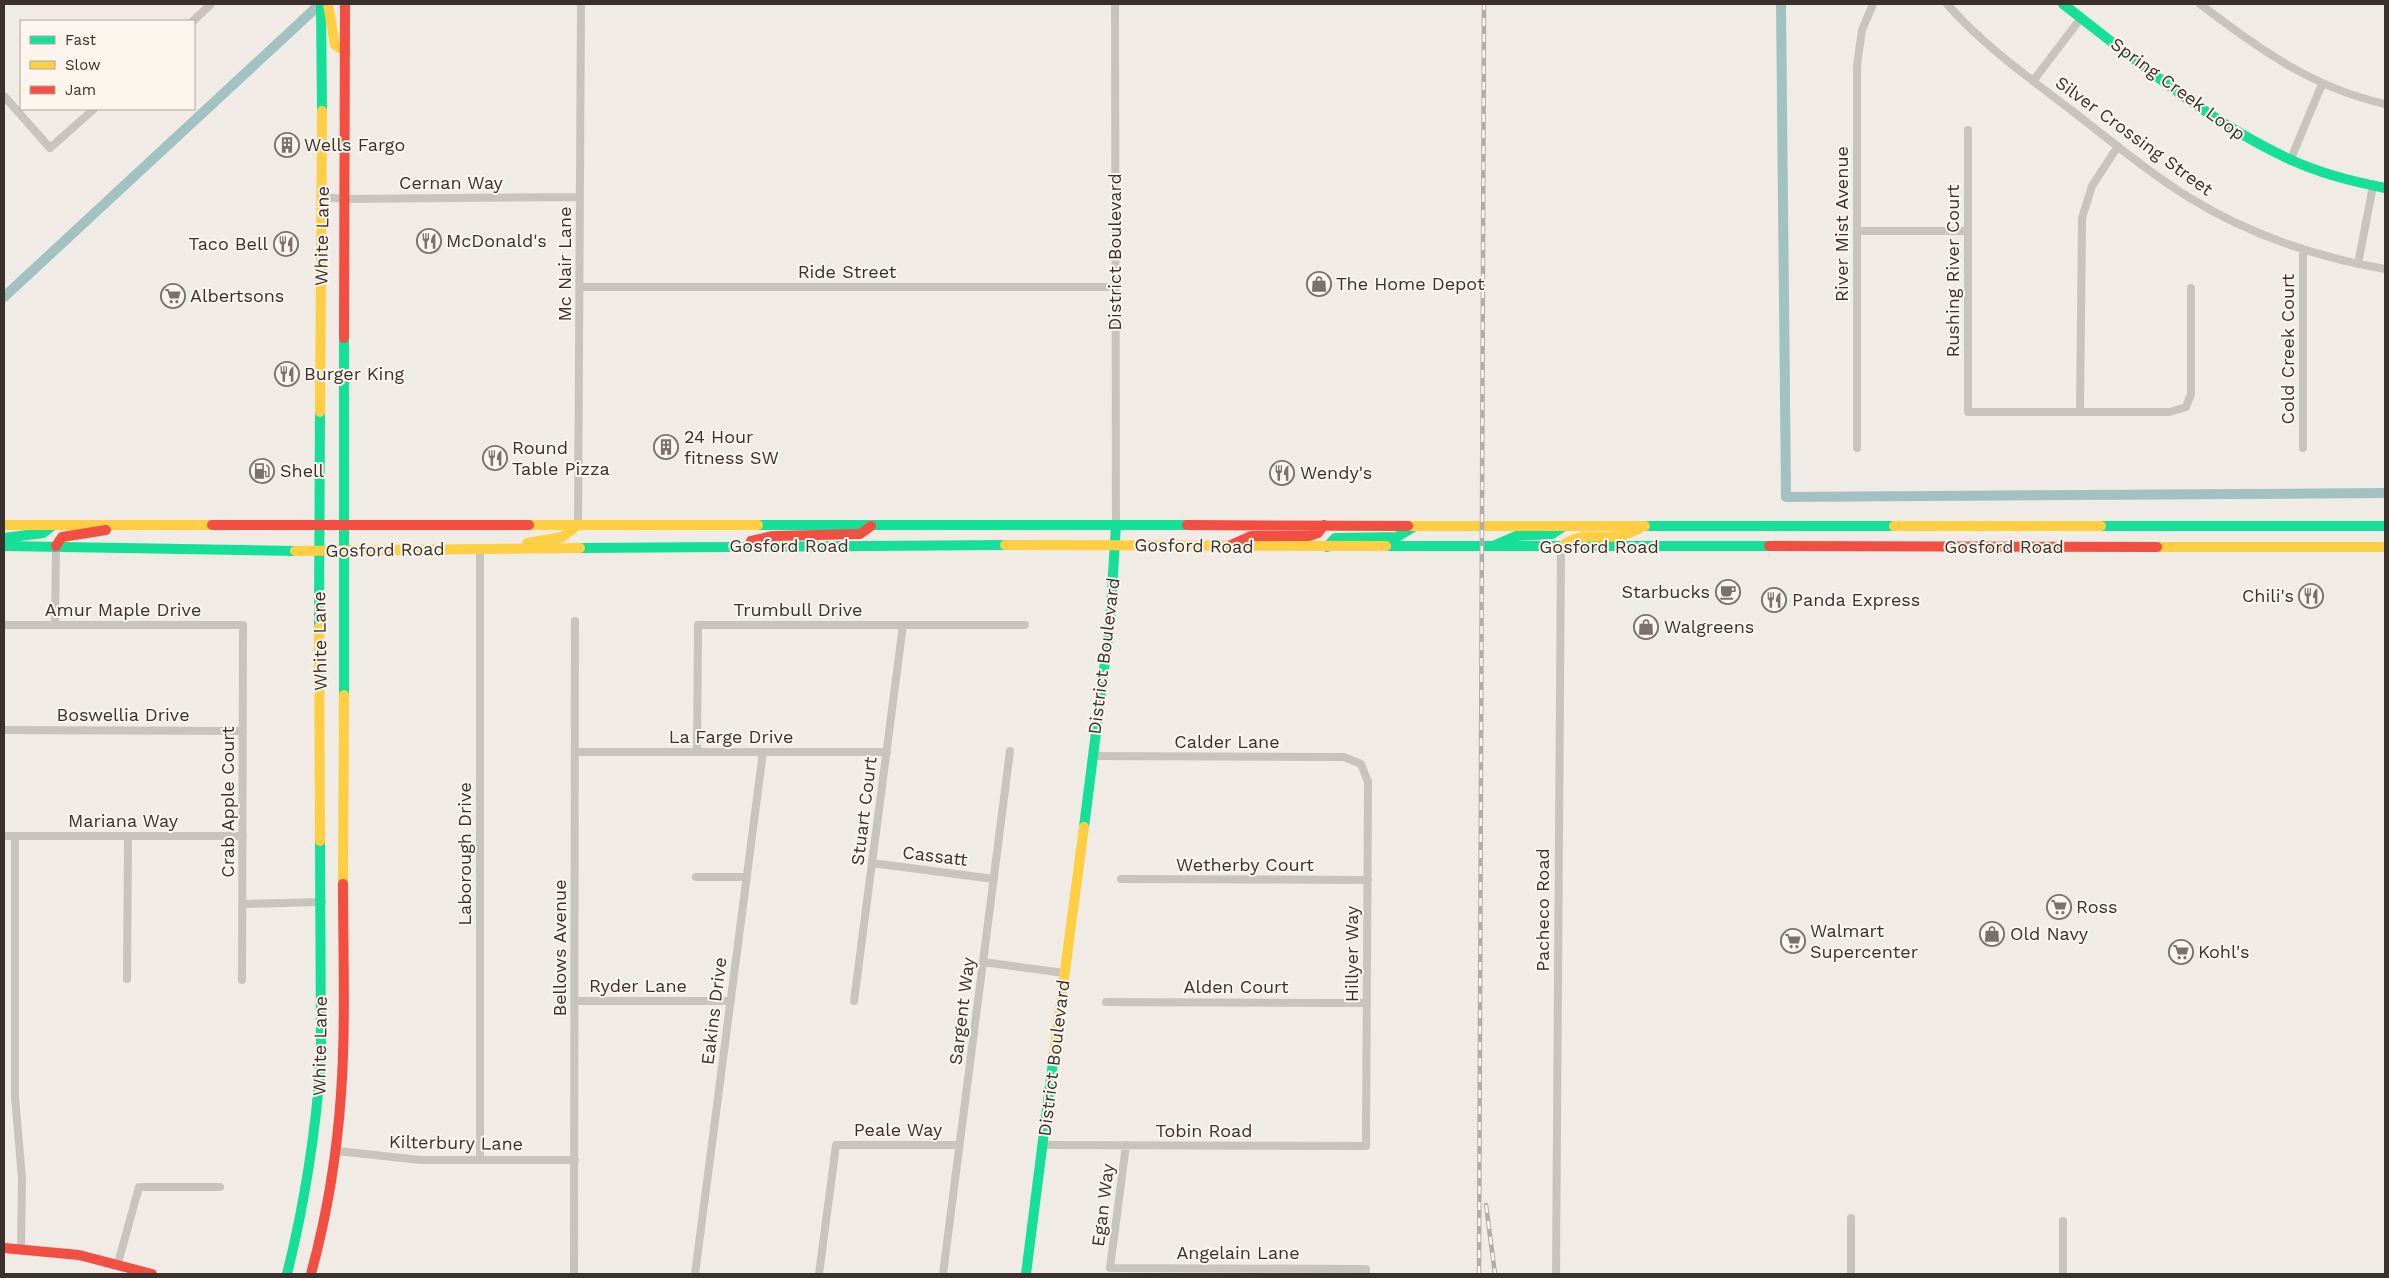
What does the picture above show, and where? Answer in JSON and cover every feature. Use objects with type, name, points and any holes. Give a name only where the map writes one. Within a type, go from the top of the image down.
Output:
[{"type":"main road","name":"White Lane","points":[[286,1274],[304,1206],[317,1117],[321,1057],[322,902],[318,526],[323,197],[321,4]]},
{"type":"main road","points":[[328,4],[335,46],[345,51]]},
{"type":"main road","name":"White Lane","points":[[311,1274],[326,1215],[337,1152],[343,1066],[345,551],[344,4]]},
{"type":"main road","name":"Spring Creek Loop","points":[[2063,4],[2225,126],[2290,160],[2318,171],[2385,188]]},
{"type":"main road","points":[[56,546],[62,537],[154,524]]},
{"type":"main road","name":"Gosford Road","points":[[4,525],[154,524],[345,527],[578,525],[2385,526]]},
{"type":"main road","points":[[4,538],[43,533],[53,525]]},
{"type":"main road","points":[[494,548],[562,537],[572,533],[578,525]]},
{"type":"main road","name":"District Boulevard","points":[[1026,1274],[1110,622],[1116,525]]},
{"type":"main road","points":[[1226,547],[1251,536],[1309,536],[1318,533],[1324,525]]},
{"type":"main road","points":[[733,546],[773,536],[860,534],[871,526]]},
{"type":"main road","points":[[1327,547],[1335,538],[1397,537],[1416,526]]},
{"type":"main road","points":[[1490,547],[1516,536],[1552,534],[1565,526]]},
{"type":"main road","points":[[1561,547],[1566,541],[1579,536],[1621,536],[1647,526]]},
{"type":"main road","name":"Gosford Road","points":[[4,546],[319,551],[733,546],[1116,545],[1226,547],[2385,547]]},
{"type":"main road","points":[[4,1248],[79,1254],[118,1263],[152,1274]]},
{"type":"street","points":[[194,20],[211,4]]},
{"type":"street","name":"Mc Nair Lane","points":[[578,525],[581,4]]},
{"type":"street","name":"District Boulevard","points":[[1115,4],[1114,287],[1116,525]]},
{"type":"street","name":"River Mist Avenue","points":[[1857,448],[1858,48],[1862,30],[1873,4]]},
{"type":"street","name":"Silver Crossing Street","points":[[1947,4],[1996,52],[2033,81],[2161,178],[2220,215],[2303,250],[2358,264],[2385,268]]},
{"type":"street","points":[[2200,4],[2259,48],[2284,64],[2322,84],[2385,104]]},
{"type":"street","points":[[2033,81],[2081,18]]},
{"type":"street","points":[[2290,160],[2322,84]]},
{"type":"street","points":[[4,96],[50,148],[93,110]]},
{"type":"street","name":"Rushing River Court","points":[[1968,130],[1968,412],[2080,412]]},
{"type":"street","points":[[2118,146],[2092,186],[2082,218],[2080,235],[2080,412],[2170,412],[2186,407],[2191,394],[2191,288]]},
{"type":"street","points":[[2358,264],[2373,186]]},
{"type":"street","name":"Cernan Way","points":[[323,197],[345,199],[580,197]]},
{"type":"street","points":[[1857,231],[1968,231]]},
{"type":"street","name":"Cold Creek Court","points":[[2303,250],[2303,448]]},
{"type":"street","name":"Ride Street","points":[[580,287],[1114,287]]},
{"type":"street","points":[[55,625],[56,546]]},
{"type":"street","name":"Pacheco Road","points":[[1556,1274],[1561,547]]},
{"type":"street","name":"Laborough Drive","points":[[480,549],[480,1160]]},
{"type":"street","name":"Bellows Avenue","points":[[574,1274],[575,621]]},
{"type":"street","name":"Amur Maple Drive","points":[[4,624],[243,625]]},
{"type":"street","name":"Crab Apple Court","points":[[242,980],[243,625]]},
{"type":"street","name":"Trumbull Drive","points":[[697,752],[698,625],[1025,625]]},
{"type":"street","name":"Stuart Court","points":[[854,1001],[903,625]]},
{"type":"street","name":"Boswellia Drive","points":[[4,730],[243,731]]},
{"type":"street","name":"Sargent Way","points":[[943,1274],[1010,751]]},
{"type":"street","name":"La Farge Drive","points":[[575,752],[887,752]]},
{"type":"street","name":"Eakins Drive","points":[[696,1274],[763,752]]},
{"type":"street","name":"Calder Lane","points":[[1092,756],[1344,758],[1361,764]]},
{"type":"street","name":"Hillyer Way","points":[[1361,764],[1368,782],[1366,1146]]},
{"type":"street","name":"Mariana Way","points":[[4,836],[243,836]]},
{"type":"street","points":[[15,836],[15,1097],[22,1178],[21,1249]]},
{"type":"street","points":[[127,980],[128,836]]},
{"type":"street","name":"Cassatt","points":[[872,863],[994,878]]},
{"type":"street","points":[[696,876],[747,877]]},
{"type":"street","name":"Wetherby Court","points":[[1121,879],[1368,880]]},
{"type":"street","points":[[242,904],[322,902]]},
{"type":"street","points":[[983,962],[1064,973]]},
{"type":"street","name":"Ryder Lane","points":[[575,1001],[731,1001]]},
{"type":"street","name":"Alden Court","points":[[1106,1002],[1367,1002]]},
{"type":"street","name":"Peale Way","points":[[819,1274],[836,1145],[959,1145]]},
{"type":"street","name":"Tobin Road","points":[[1042,1145],[1366,1146]]},
{"type":"street","name":"Egan Way","points":[[1110,1268],[1126,1145]]},
{"type":"street","name":"Kilterbury Lane","points":[[337,1152],[402,1159],[574,1160]]},
{"type":"street","points":[[118,1263],[139,1187],[220,1187]]},
{"type":"street","points":[[1852,1218],[1852,1274]]},
{"type":"street","points":[[2063,1221],[2063,1274]]},
{"type":"street","name":"Angelain Lane","points":[[1110,1268],[1366,1272]]},
{"type":"waterway","points":[[4,297],[320,4]]},
{"type":"waterway","points":[[1781,4],[1786,497],[2385,493]]},
{"type":"railway","points":[[1479,1274],[1484,4]]},
{"type":"railway","points":[[1486,1205],[1495,1274]]},
{"type":"traffic: fast","points":[[321,4],[322,111]]},
{"type":"traffic: fast","points":[[2063,4],[2171,87],[2228,126],[2257,143],[2311,168],[2385,188]]},
{"type":"traffic: fast","points":[[344,338],[344,695]]},
{"type":"traffic: fast","points":[[319,627],[320,412]]},
{"type":"traffic: fast","points":[[758,525],[1187,525]]},
{"type":"traffic: fast","points":[[1084,827],[1110,622],[1116,525]]},
{"type":"traffic: fast","points":[[4,538],[43,533],[52,526]]},
{"type":"traffic: fast","points":[[1327,547],[1335,538],[1397,537],[1415,526]]},
{"type":"traffic: fast","points":[[1495,545],[1516,536],[1552,534],[1564,526]]},
{"type":"traffic: fast","points":[[1645,526],[1894,526]]},
{"type":"traffic: fast","points":[[2101,526],[2385,526]]},
{"type":"traffic: fast","points":[[580,548],[1005,545]]},
{"type":"traffic: fast","points":[[4,546],[295,551]]},
{"type":"traffic: fast","points":[[1386,546],[1769,546]]},
{"type":"traffic: fast","points":[[287,1274],[309,1166],[321,1057],[320,841]]},
{"type":"traffic: fast","points":[[1026,1274],[1054,1054]]},
{"type":"traffic: slow","points":[[328,4],[335,45],[345,51]]},
{"type":"traffic: slow","points":[[320,412],[322,111]]},
{"type":"traffic: slow","points":[[4,525],[212,525]]},
{"type":"traffic: slow","points":[[529,525],[758,525]]},
{"type":"traffic: slow","points":[[527,543],[562,537],[578,525]]},
{"type":"traffic: slow","points":[[1408,526],[1645,526]]},
{"type":"traffic: slow","points":[[1894,526],[2101,526]]},
{"type":"traffic: slow","points":[[1561,547],[1568,542],[1582,537],[1620,536],[1639,529]]},
{"type":"traffic: slow","points":[[1005,545],[1386,546]]},
{"type":"traffic: slow","points":[[2157,547],[2385,547]]},
{"type":"traffic: slow","points":[[295,551],[580,548]]},
{"type":"traffic: slow","points":[[319,627],[320,841]]},
{"type":"traffic: slow","points":[[343,884],[344,695]]},
{"type":"traffic: slow","points":[[1054,1054],[1084,827]]},
{"type":"traffic: jam","points":[[344,338],[345,4]]},
{"type":"traffic: jam","points":[[212,525],[529,525]]},
{"type":"traffic: jam","points":[[1187,525],[1408,526]]},
{"type":"traffic: jam","points":[[1231,545],[1251,536],[1309,536],[1318,533],[1324,525]]},
{"type":"traffic: jam","points":[[751,541],[773,536],[860,534],[871,526]]},
{"type":"traffic: jam","points":[[56,546],[62,537],[106,530]]},
{"type":"traffic: jam","points":[[1769,546],[2157,547]]},
{"type":"traffic: jam","points":[[311,1274],[331,1185],[339,1117],[343,1068],[343,884]]},
{"type":"traffic: jam","points":[[4,1248],[79,1255],[152,1274]]},
{"type":"place","name":"Wells Fargo","points":[[287,145]]},
{"type":"place","name":"McDonald's","points":[[429,241]]},
{"type":"place","name":"Taco Bell","points":[[286,244]]},
{"type":"place","name":"The Home Depot","points":[[1319,284]]},
{"type":"place","name":"Albertsons","points":[[173,296]]},
{"type":"place","name":"Burger King","points":[[287,374]]},
{"type":"place","name":"24 Hour fitness SW","points":[[666,447]]},
{"type":"place","name":"Round Table Pizza","points":[[495,458]]},
{"type":"place","name":"Shell","points":[[262,471]]},
{"type":"place","name":"Wendy's","points":[[1282,473]]},
{"type":"place","name":"Starbucks","points":[[1728,592]]},
{"type":"place","name":"Chili's","points":[[2311,596]]},
{"type":"place","name":"Panda Express","points":[[1774,600]]},
{"type":"place","name":"Walgreens","points":[[1646,627]]},
{"type":"place","name":"Ross","points":[[2059,907]]},
{"type":"place","name":"Old Navy","points":[[1992,934]]},
{"type":"place","name":"Walmart Supercenter","points":[[1793,941]]},
{"type":"place","name":"Kohl's","points":[[2181,952]]}]
